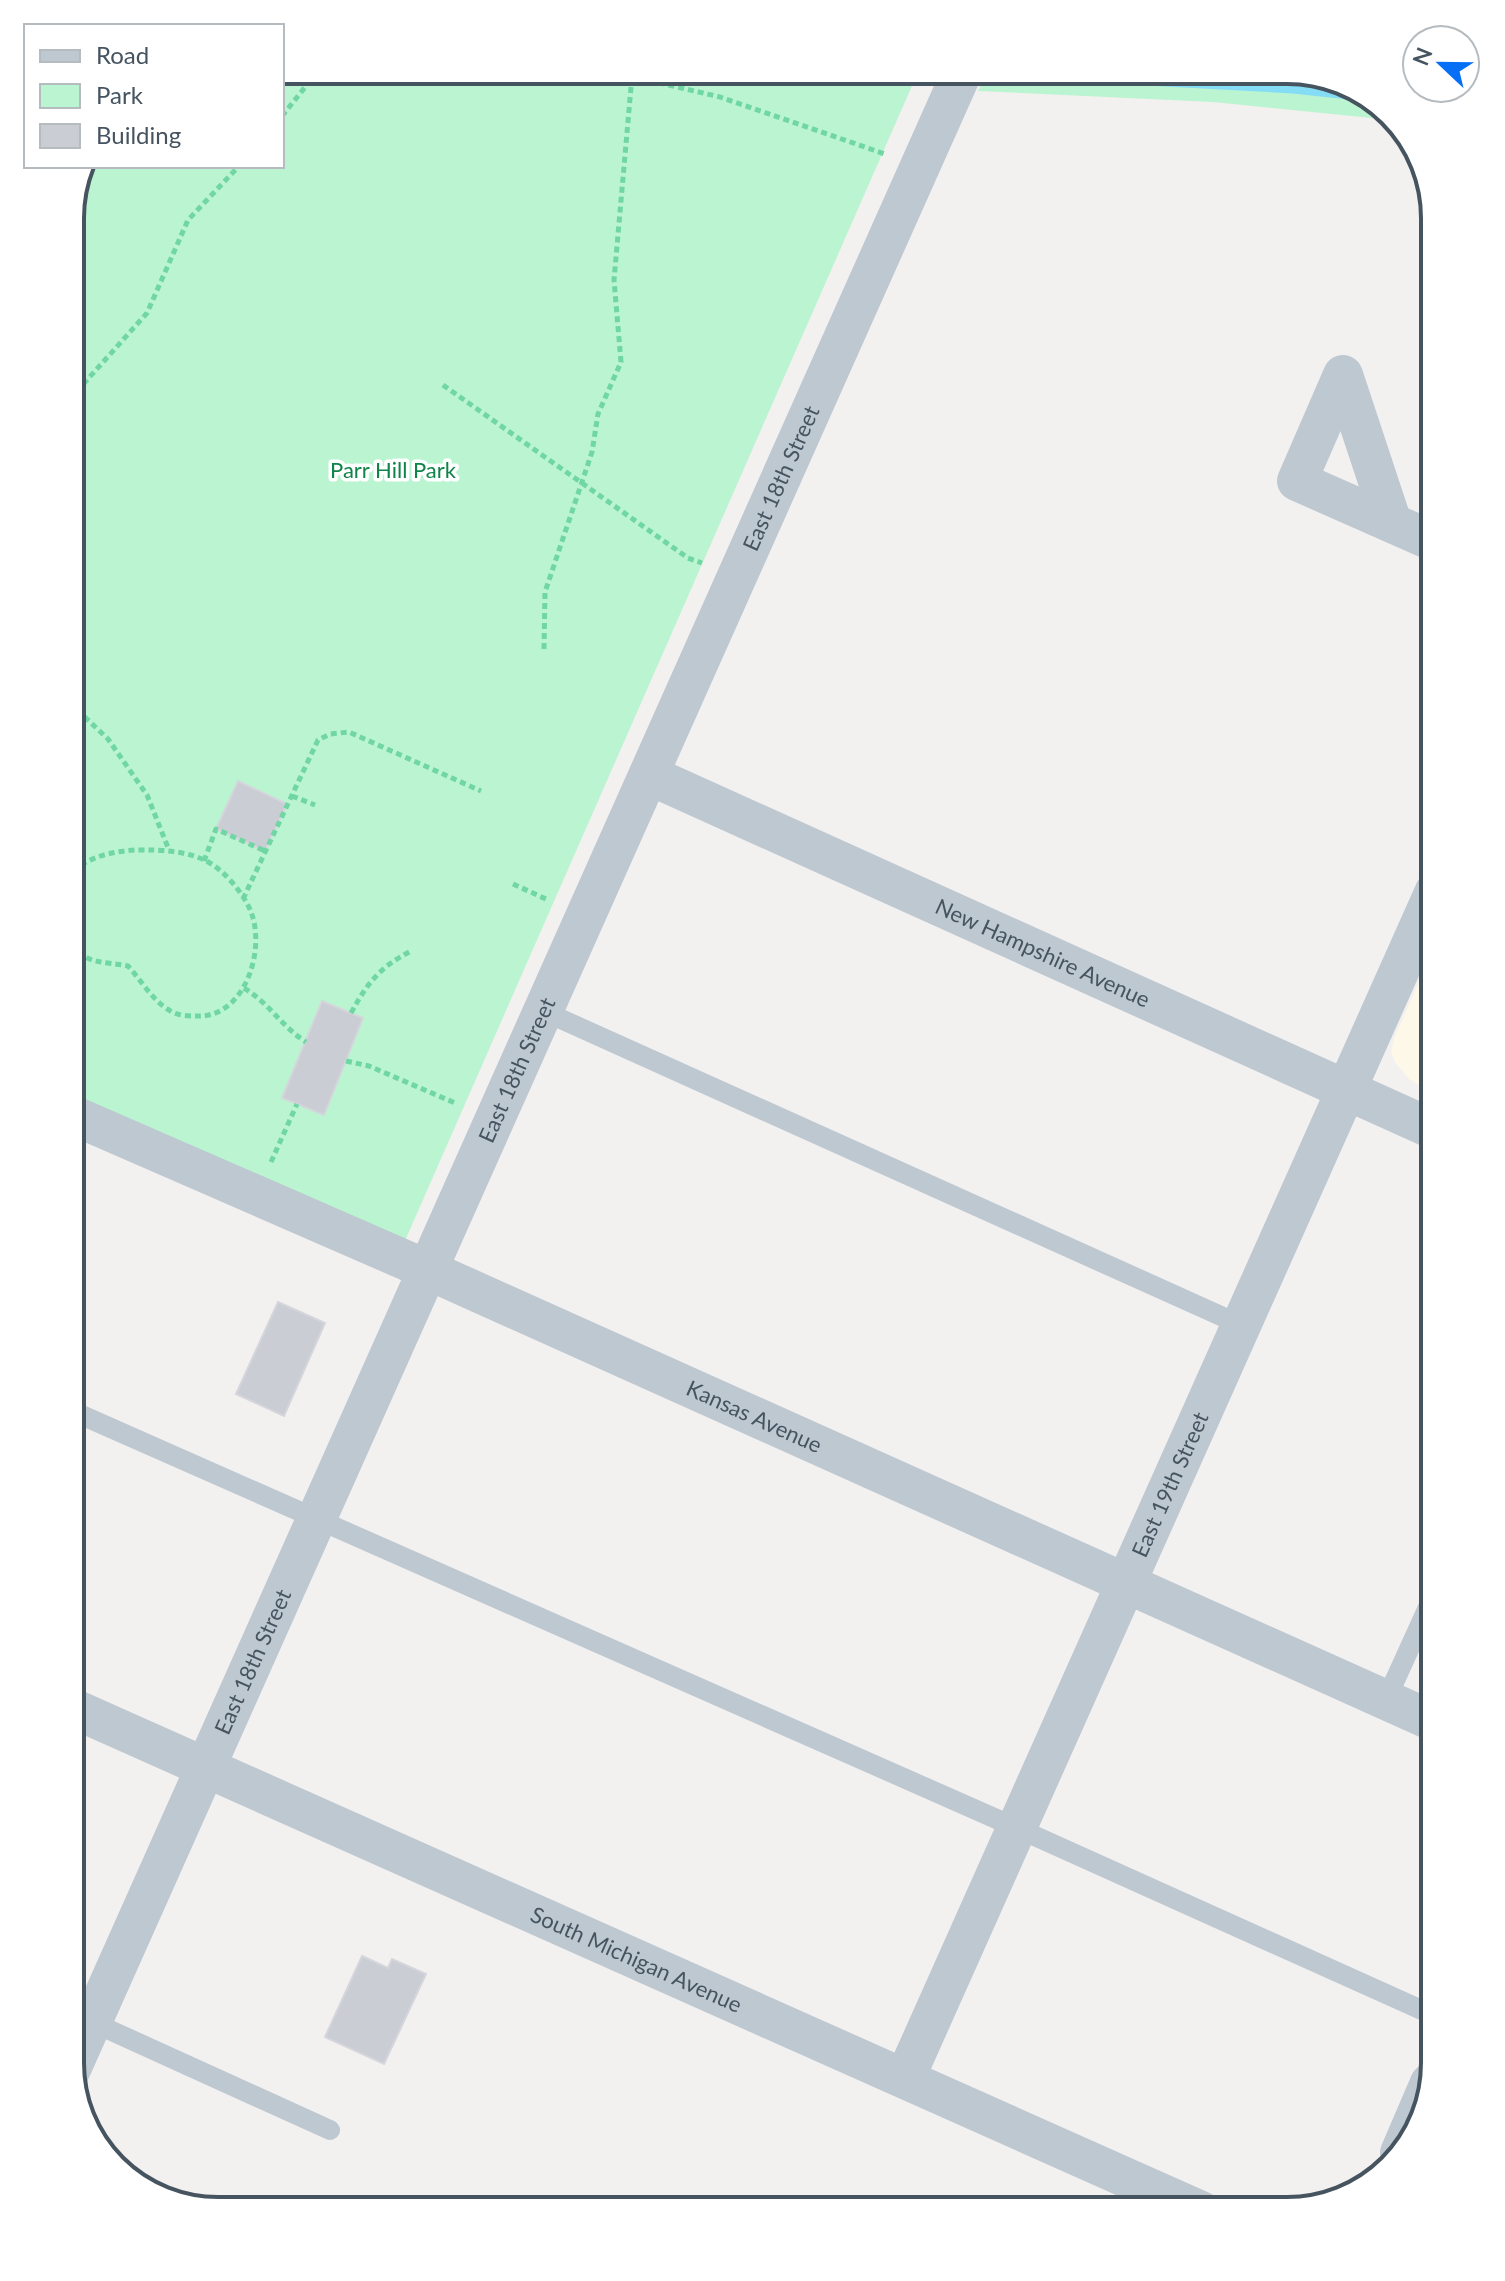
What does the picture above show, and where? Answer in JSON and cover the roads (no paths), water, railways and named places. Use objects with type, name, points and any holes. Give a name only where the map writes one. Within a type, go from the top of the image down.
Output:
[{"type":"street","name":"East 18th Street","points":[[84,2011],[206,1767],[957,84]]},
{"type":"street","points":[[1392,523],[1421,536]]},
{"type":"street","name":"New Hampshire Avenue","points":[[649,775],[1421,1124]]},
{"type":"street","name":"East 19th Street","points":[[905,2078],[1421,922]]},
{"type":"street","name":"Kansas Avenue","points":[[84,1120],[428,1270],[1421,1716]]},
{"type":"street","name":"South Michigan Avenue","points":[[84,1713],[1170,2197]]},
{"type":"lane","points":[[543,1011],[1241,1325]]},
{"type":"lane","points":[[84,1416],[1421,2010]]},
{"type":"lane","points":[[1386,1700],[1421,1623]]},
{"type":"lane","points":[[84,2018],[330,2130]]},
{"type":"waterway","points":[[1219,84],[1332,92]]},
{"type":"park label","name":"Parr Hill Park","points":[[393,470]]}]
